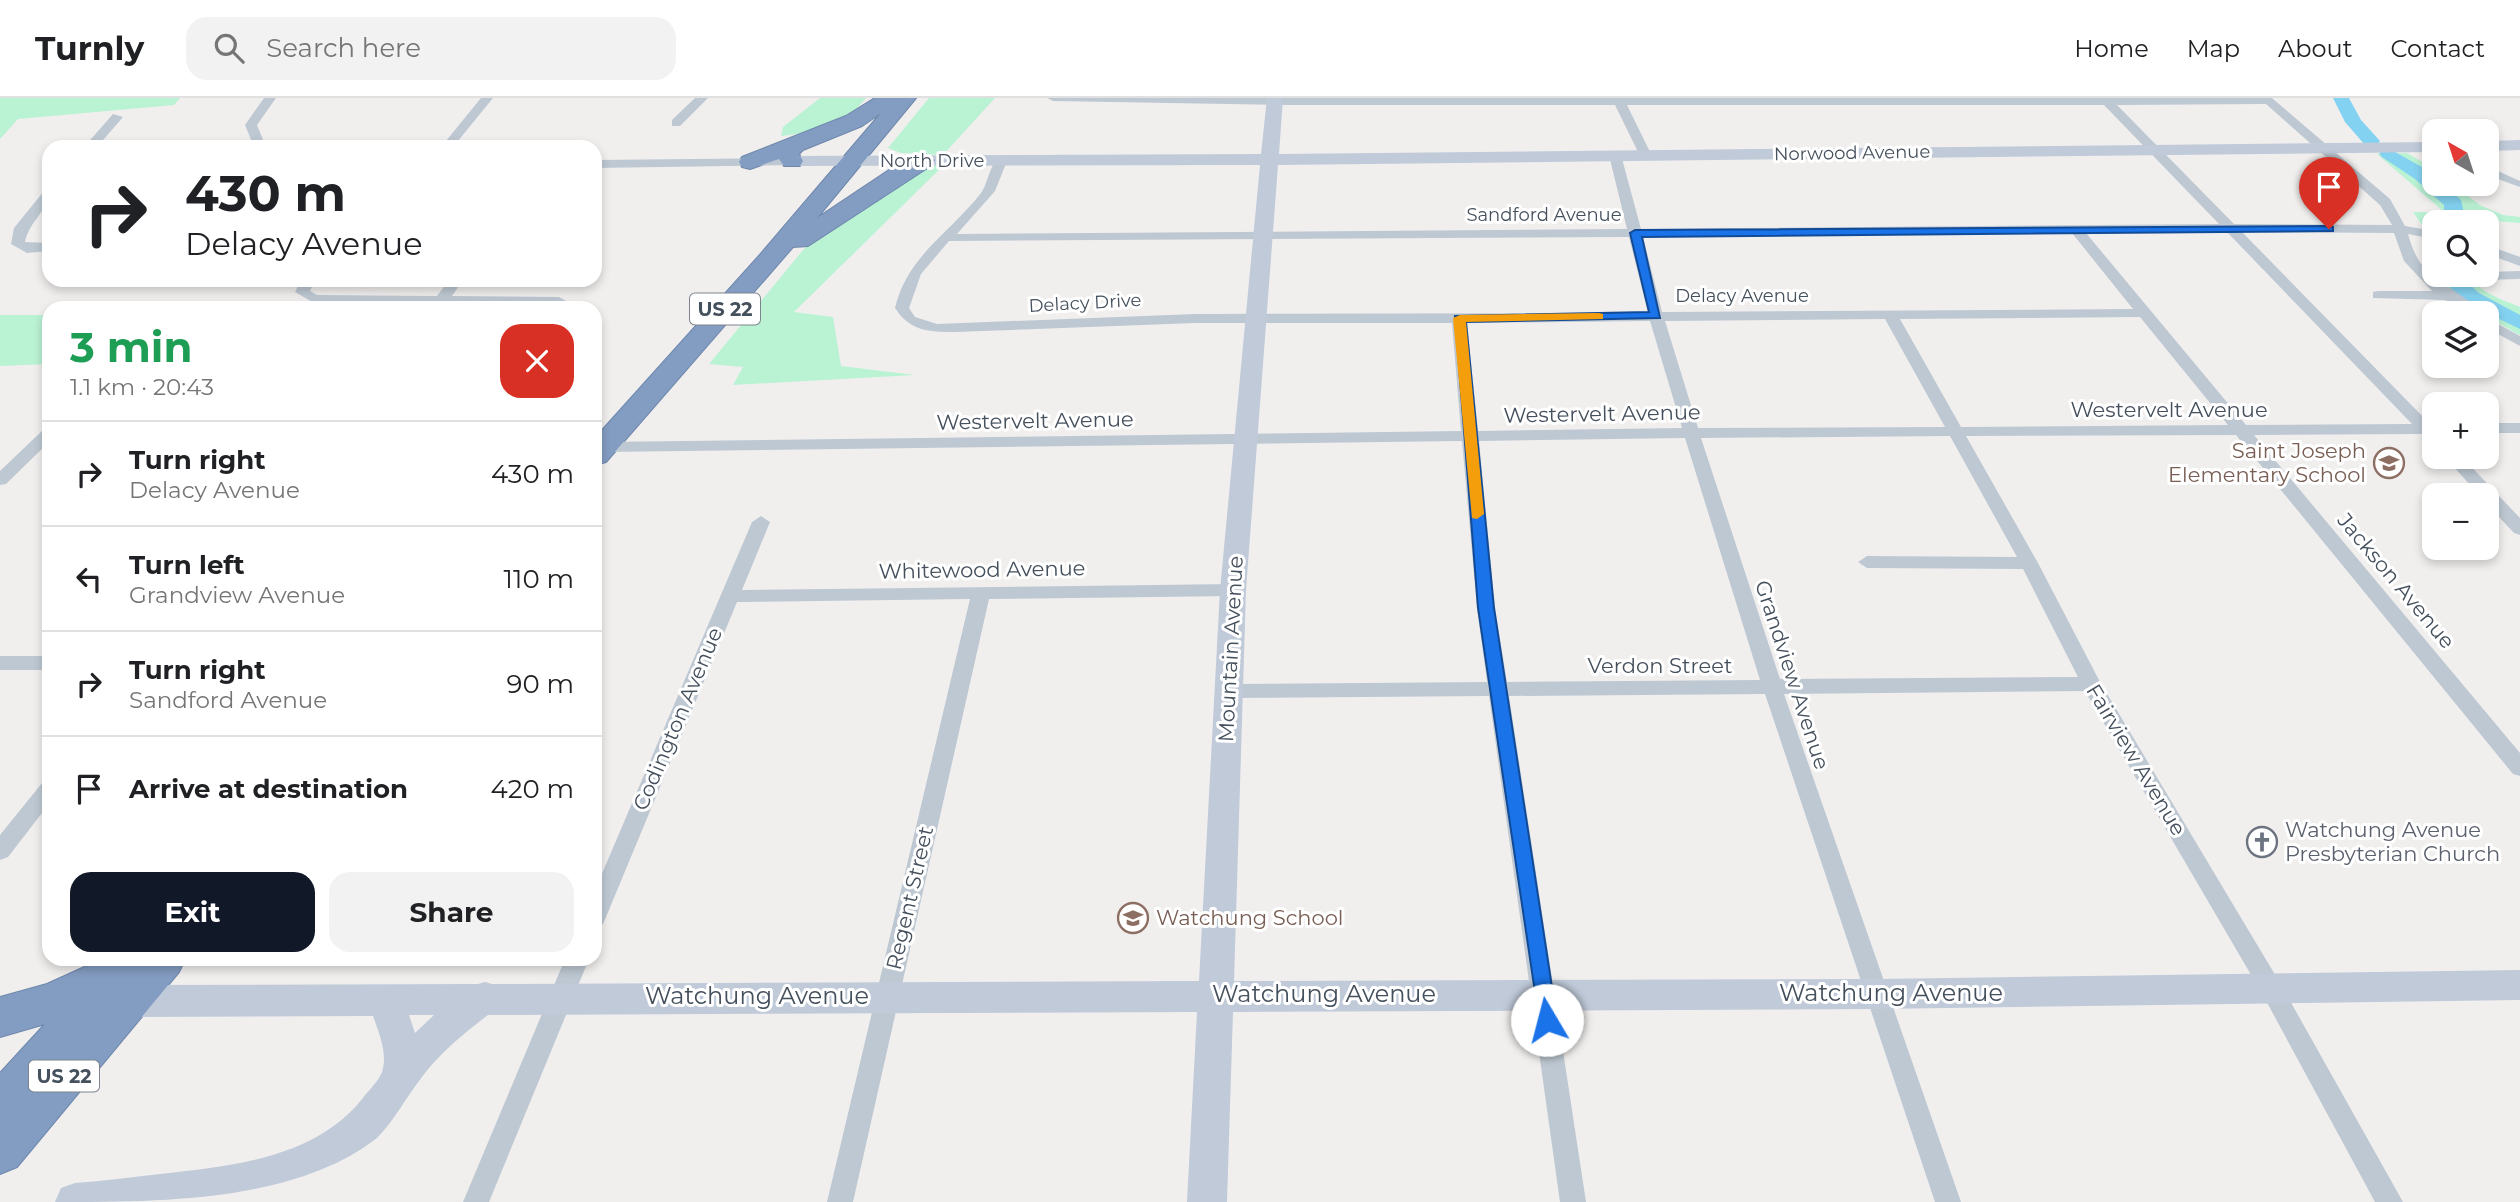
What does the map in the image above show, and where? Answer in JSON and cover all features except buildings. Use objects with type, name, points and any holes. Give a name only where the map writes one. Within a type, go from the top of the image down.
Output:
[{"type":"highway","points":[[750,162],[794,153],[891,98]]},
{"type":"highway","name":"US 22","points":[[602,442],[767,262],[891,98]]},
{"type":"highway","name":"US 22","points":[[602,441],[845,160],[905,98]]},
{"type":"highway","points":[[767,262],[909,167],[924,160]]},
{"type":"highway","points":[[0,1017],[56,1001],[137,972]]},
{"type":"highway","name":"US 22","points":[[14,1091],[137,972]]},
{"type":"highway","name":"US 22","points":[[0,1151],[137,972]]},
{"type":"highway","points":[[0,1025],[14,1028],[26,1040],[14,1091]]},
{"type":"street","points":[[257,140],[251,125],[270,98]]},
{"type":"street","points":[[453,140],[487,98]]},
{"type":"street","points":[[676,123],[702,98]]},
{"type":"street","points":[[1053,98],[1619,101],[2267,99],[2385,202],[2396,215],[2402,229],[2406,252],[2415,267],[2456,301]]},
{"type":"street","name":"Mountain Avenue","points":[[1207,1202],[1233,590],[1275,99]]},
{"type":"street","points":[[2105,100],[2422,422]]},
{"type":"street","points":[[1619,101],[1646,155]]},
{"type":"street","points":[[96,140],[117,117]]},
{"type":"street","points":[[2499,146],[2520,145]]},
{"type":"street","name":"Norwood Avenue","points":[[1269,159],[2422,147]]},
{"type":"street","name":"North Drive","points":[[794,153],[845,160],[1269,159]]},
{"type":"street","name":"Grandview Avenue","points":[[1615,155],[1656,316],[1691,433],[1844,904],[1879,993],[1948,1202]]},
{"type":"street","points":[[947,237],[990,190],[1001,161]]},
{"type":"street","points":[[602,164],[750,162]]},
{"type":"street","points":[[2499,176],[2517,184]]},
{"type":"street","points":[[42,203],[22,228],[18,246],[27,249],[42,248]]},
{"type":"street","name":"Sandford Avenue","points":[[947,237],[989,239],[2231,228],[2402,229],[2422,232]]},
{"type":"street","name":"Jackson Avenue","points":[[2076,230],[2520,768]]},
{"type":"street","name":"Delacy Drive","points":[[947,237],[917,269],[904,293],[905,317],[917,323],[936,328],[976,328],[1121,319],[1255,319]]},
{"type":"street","points":[[2499,254],[2520,262]]},
{"type":"street","points":[[2499,276],[2520,275]]},
{"type":"street","points":[[304,287],[302,292],[314,299],[410,301]]},
{"type":"street","points":[[2378,295],[2449,296]]},
{"type":"street","name":"Delacy Avenue","points":[[1255,319],[2145,313]]},
{"type":"street","name":"Fairview Avenue","points":[[1890,315],[2029,563],[2091,684],[2272,990],[2390,1202]]},
{"type":"street","points":[[1460,318],[1469,437],[1496,688],[1544,994],[1573,1202]]},
{"type":"street","points":[[2499,329],[2520,342]]},
{"type":"street","points":[[2499,428],[2520,428]]},
{"type":"street","name":"Westervelt Avenue","points":[[602,446],[1691,433],[2242,430],[2422,432]]},
{"type":"street","points":[[0,480],[42,440]]},
{"type":"street","points":[[2464,469],[2520,529]]},
{"type":"street","name":"Codington Avenue","points":[[602,900],[761,522]]},
{"type":"street","points":[[1867,562],[2029,563]]},
{"type":"street","name":"Whitewood Avenue","points":[[731,596],[1233,590]]},
{"type":"street","name":"Regent Street","points":[[840,1202],[981,593]]},
{"type":"street","points":[[0,663],[42,663]]},
{"type":"street","name":"Verdon Street","points":[[1229,691],[1774,689],[2091,684]]},
{"type":"street","points":[[0,851],[9,830],[41,810]]},
{"type":"street","points":[[476,1202],[574,966]]},
{"type":"street","name":"Watchung Avenue","points":[[137,972],[386,999],[1879,993],[2520,985]]},
{"type":"street","points":[[88,1201],[261,1177],[300,1166],[331,1150],[361,1127],[435,1037],[485,997]]},
{"type":"street","points":[[386,999],[401,1043],[400,1077]]},
{"type":"street","points":[[88,1201],[175,1202]]},
{"type":"green space","points":[[0,98],[180,98],[174,105],[18,119],[0,139]]},
{"type":"green space","points":[[820,98],[866,98],[832,137],[805,133],[781,136],[783,127]]},
{"type":"green space","points":[[929,98],[995,98],[943,155],[901,153],[888,148]]},
{"type":"green space","points":[[2407,153],[2422,162],[2422,193],[2377,154]]},
{"type":"green space","points":[[924,166],[943,166],[794,312],[833,317],[841,366],[915,375],[733,385],[743,367],[709,364],[808,244]]},
{"type":"green space","points":[[2426,196],[2468,196],[2492,210],[2442,210]]},
{"type":"green space","points":[[2413,212],[2422,212],[2422,225]]},
{"type":"green space","points":[[2499,213],[2520,217],[2520,223],[2499,221]]},
{"type":"green space","points":[[2444,287],[2481,287],[2520,307],[2520,335],[2499,323],[2499,301],[2462,301]]},
{"type":"green space","points":[[0,315],[42,315],[42,364],[0,366]]},
{"type":"waterway","points":[[2341,98],[2354,122],[2371,141]]},
{"type":"waterway","points":[[2388,153],[2422,175],[2454,204],[2454,210]]},
{"type":"waterway","points":[[2460,287],[2491,309],[2520,323]]},
{"type":"slow traffic","points":[[1477,514],[1460,318],[1599,316]]},
{"type":"place","name":"Saint Joseph Elementary School","points":[[2389,463]]},
{"type":"place","name":"Watchung Avenue Presbyterian Church","points":[[2262,842]]},
{"type":"place","name":"Watchung School","points":[[1133,918]]},
{"type":"route","points":[[1547,1020],[1486,608],[1460,318],[1656,316],[1635,233],[2329,229]]}]
